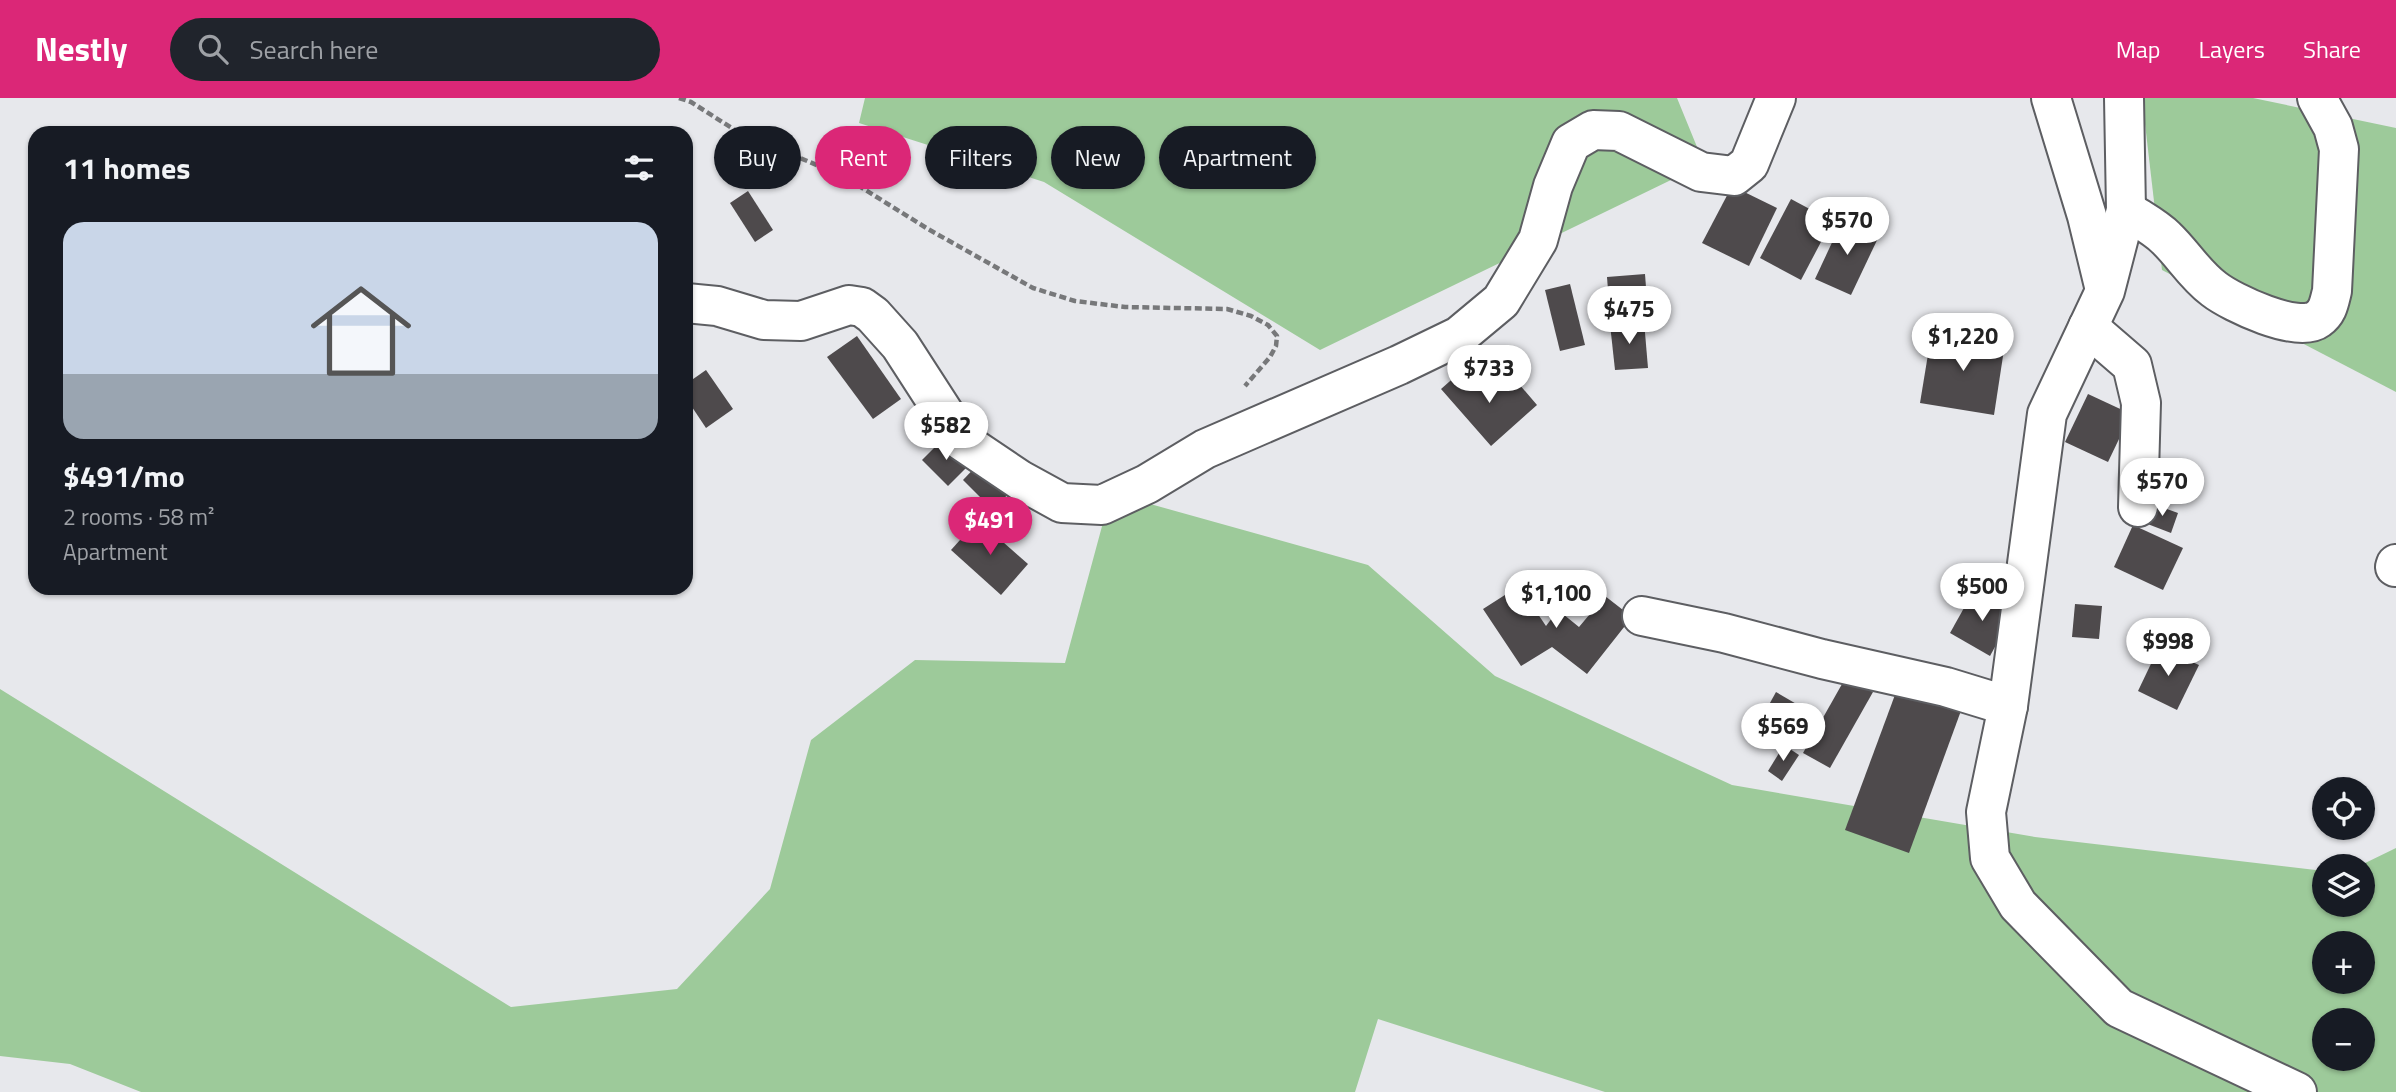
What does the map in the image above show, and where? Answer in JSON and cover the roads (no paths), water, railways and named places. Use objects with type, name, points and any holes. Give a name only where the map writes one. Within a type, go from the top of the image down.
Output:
[{"type":"street","points":[[693,304],[717,306],[764,320],[800,321],[849,305],[862,307],[873,315],[900,345],[962,441],[1020,480],[1062,503],[1102,505],[1147,484],[1205,449],[1399,365],[1459,336],[1501,301],[1538,240],[1553,186],[1571,142],[1593,130],[1619,131],[1701,172],[1734,176],[1749,164],[1776,98]]},
{"type":"street","points":[[2050,98],[2087,216],[2105,291]]},
{"type":"street","points":[[2124,98],[2126,210],[2105,291],[2047,414],[2008,706],[1986,812],[1990,858],[2018,905],[2119,1008],[2297,1092]]},
{"type":"street","points":[[2126,210],[2166,238],[2189,266],[2216,290],[2263,314],[2298,324],[2316,321],[2327,311],[2332,291],[2339,149],[2333,127],[2317,98]]},
{"type":"street","points":[[2088,327],[2132,365],[2141,403],[2138,507]]},
{"type":"street","points":[[1642,616],[1946,687],[2008,706]]}]
